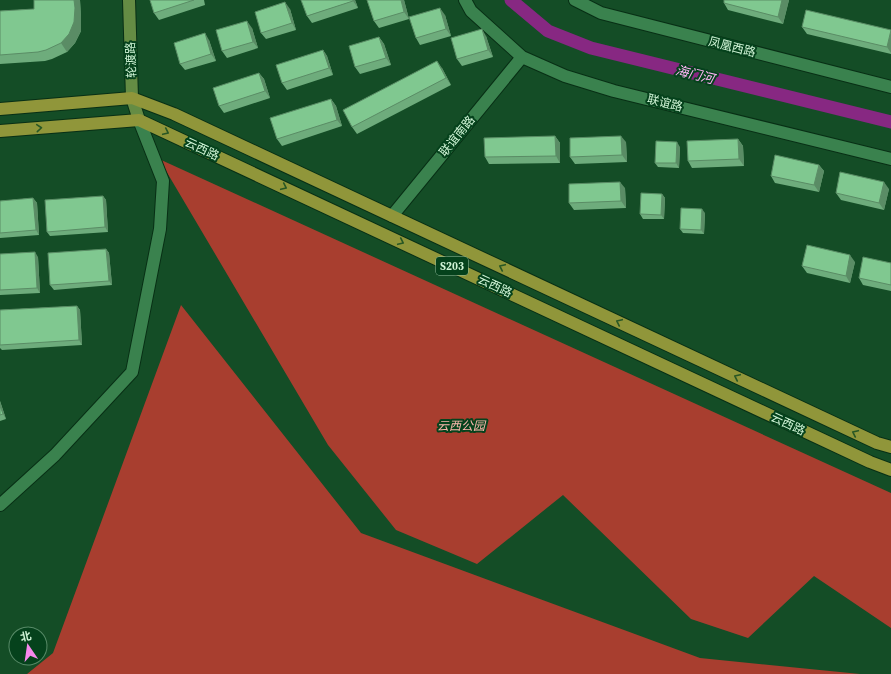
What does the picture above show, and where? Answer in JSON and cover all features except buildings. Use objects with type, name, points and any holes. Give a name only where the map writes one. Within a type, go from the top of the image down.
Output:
[{"type":"main road","name":"轮渡路","points":[[129,0],[132,98],[139,120]]},
{"type":"main road","name":"云西路","points":[[0,110],[132,98],[174,114],[877,443],[891,447]]},
{"type":"main road","name":"云西路","points":[[0,131],[139,120],[891,470]]},
{"type":"street","name":"联谊路","points":[[465,0],[471,11],[522,57],[565,76],[614,91],[891,159]]},
{"type":"street","name":"凤凰西路","points":[[575,0],[601,13],[891,88]]},
{"type":"street","name":"联谊南路","points":[[392,216],[522,57]]},
{"type":"street","points":[[0,505],[55,455],[132,372],[160,229],[163,181],[139,120]]},
{"type":"green space","name":"云西公园","points":[[159,159],[891,493],[891,628],[814,576],[748,638],[691,619],[563,495],[477,564],[396,530],[328,445]]},
{"type":"green space","points":[[181,305],[361,533],[700,658],[860,674],[27,674],[37,666],[48,666],[48,657],[53,653]]},
{"type":"waterway","name":"海门河","points":[[511,0],[548,31],[591,48],[891,122]]}]
